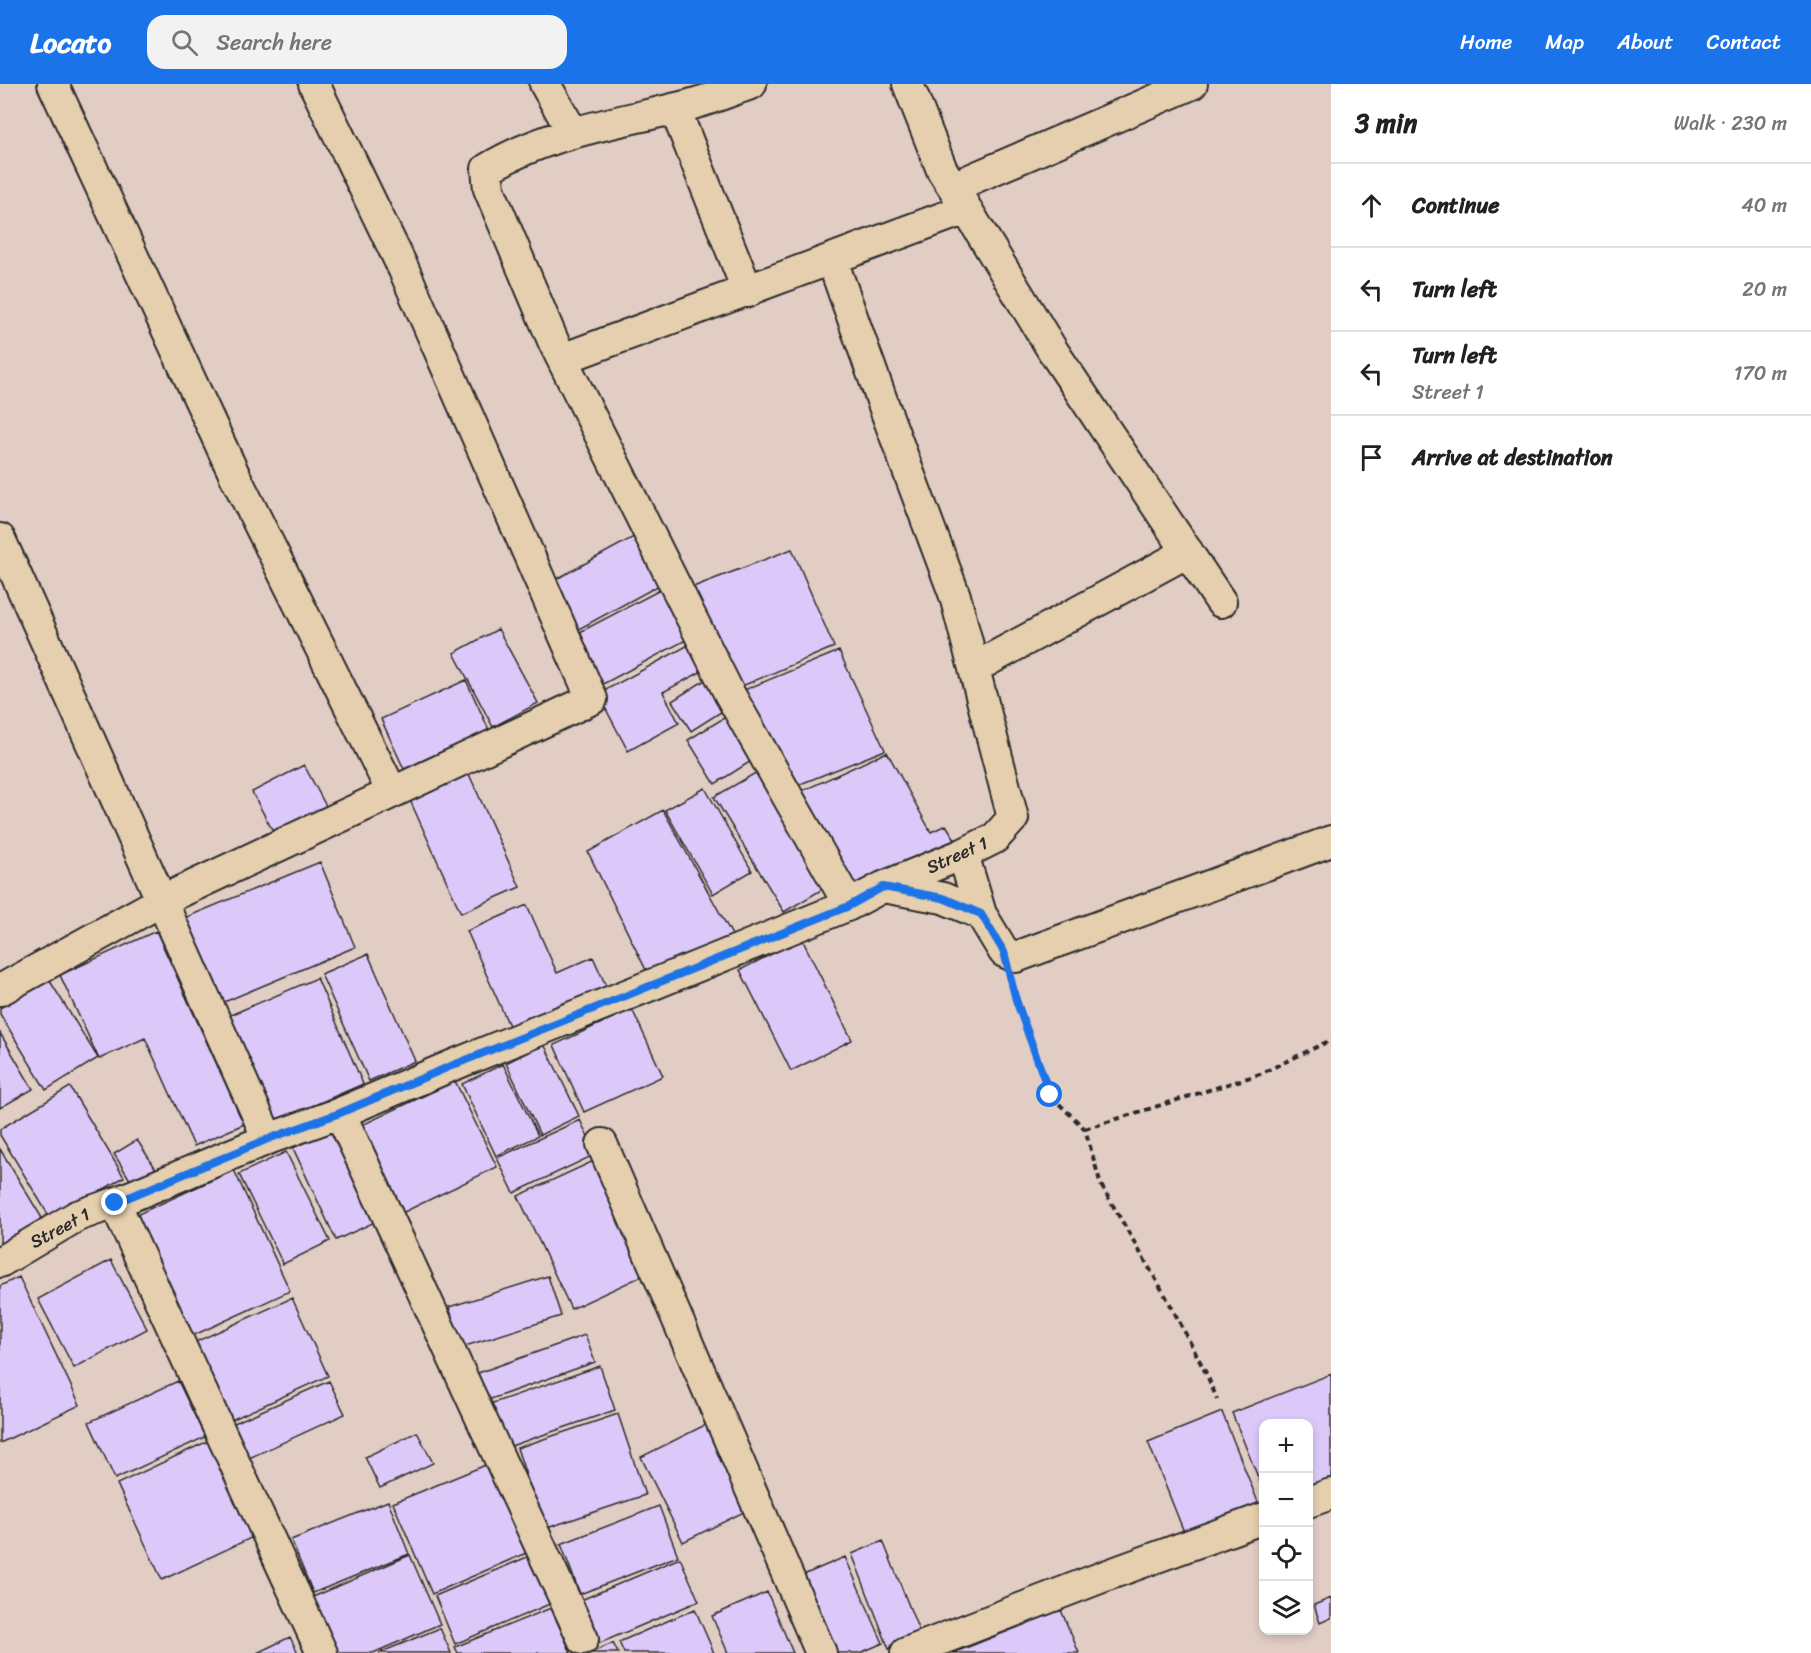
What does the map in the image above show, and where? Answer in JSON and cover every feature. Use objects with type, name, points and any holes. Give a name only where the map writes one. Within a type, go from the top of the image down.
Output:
[{"type":"street","points":[[53,84],[235,476],[392,792]]},
{"type":"street","points":[[0,990],[163,900],[592,699],[404,270],[314,84]]},
{"type":"street","points":[[545,84],[573,133]]},
{"type":"street","points":[[750,84],[675,109],[573,133],[513,153],[487,169],[489,189],[562,359],[729,693],[849,906]]},
{"type":"street","points":[[908,84],[942,170],[1053,351],[1221,602]]},
{"type":"street","points":[[562,359],[832,260],[1192,84]]},
{"type":"street","points":[[675,109],[748,292]]},
{"type":"street","points":[[832,260],[955,596],[974,668],[1188,552]]},
{"type":"street","points":[[0,539],[268,1139]]},
{"type":"street","name":"Street 1","points":[[0,1262],[77,1216],[115,1203],[268,1139],[340,1113],[849,906],[883,887],[963,854],[995,838],[1012,818],[974,668]]},
{"type":"street","points":[[963,854],[981,914],[1004,952],[1016,957],[1331,841]]},
{"type":"street","points":[[883,887],[943,898],[981,914]]},
{"type":"street","points":[[340,1113],[583,1639]]},
{"type":"street","points":[[602,1144],[821,1653]]},
{"type":"street","points":[[115,1203],[322,1653]]},
{"type":"street","points":[[1313,1500],[1331,1494]]},
{"type":"street","points":[[906,1653],[1259,1519]]},
{"type":"path","points":[[1004,952],[1016,1000],[1050,1095],[1085,1129],[1101,1185],[1169,1302],[1217,1399]]},
{"type":"path","points":[[1085,1129],[1260,1074],[1331,1040]]},
{"type":"building","points":[[641,533],[667,581],[577,630],[551,582]]},
{"type":"building","points":[[792,549],[834,647],[742,686],[688,589]]},
{"type":"building","points":[[660,590],[686,640],[603,684],[576,634]]},
{"type":"building","points":[[498,629],[538,703],[493,727],[454,653]]},
{"type":"building","points":[[696,641],[710,667],[663,692],[679,723],[628,751],[598,694]]},
{"type":"building","points":[[839,651],[885,750],[798,785],[744,690]]},
{"type":"building","points":[[713,675],[732,705],[691,731],[672,701]]},
{"type":"building","points":[[466,680],[489,730],[404,769],[381,719]]},
{"type":"building","points":[[732,713],[759,756],[715,784],[688,740]]},
{"type":"building","points":[[887,752],[931,832],[946,825],[960,847],[856,888],[802,791]]},
{"type":"building","points":[[304,765],[328,810],[276,837],[252,792]]},
{"type":"building","points":[[759,771],[828,886],[784,912],[714,797]]},
{"type":"building","points":[[468,772],[520,887],[461,913],[409,798]]},
{"type":"building","points":[[705,788],[752,871],[713,894],[665,810]]},
{"type":"building","points":[[663,810],[732,935],[647,972],[588,852]]},
{"type":"building","points":[[320,862],[355,947],[217,1005],[182,919]]},
{"type":"building","points":[[527,905],[557,973],[593,957],[607,988],[511,1030],[467,931]]},
{"type":"building","points":[[156,931],[244,1124],[194,1146],[145,1038],[99,1059],[60,975]]},
{"type":"building","points":[[802,939],[852,1040],[791,1071],[740,970]]},
{"type":"building","points":[[368,954],[415,1061],[369,1081],[321,974]]},
{"type":"building","points":[[48,978],[98,1058],[46,1090],[0,1014],[0,1008]]},
{"type":"building","points":[[317,978],[363,1084],[273,1123],[226,1017]]},
{"type":"building","points":[[632,1009],[663,1076],[584,1112],[554,1045]]},
{"type":"building","points":[[0,1033],[33,1089],[0,1108]]},
{"type":"building","points":[[544,1044],[579,1116],[540,1135],[506,1063]]},
{"type":"building","points":[[503,1064],[538,1136],[496,1156],[462,1084]]},
{"type":"building","points":[[455,1081],[497,1167],[402,1213],[360,1126]]},
{"type":"building","points":[[70,1087],[124,1177],[52,1221],[0,1135],[0,1129]]},
{"type":"building","points":[[580,1120],[596,1154],[514,1193],[497,1158]]},
{"type":"building","points":[[334,1129],[377,1221],[336,1240],[293,1148]]},
{"type":"building","points":[[137,1140],[156,1169],[132,1183],[114,1154]]},
{"type":"building","points":[[0,1149],[45,1223],[0,1250]]},
{"type":"building","points":[[286,1152],[330,1241],[283,1264],[239,1174]]},
{"type":"building","points":[[598,1159],[651,1272],[571,1309],[518,1196]]},
{"type":"building","points":[[234,1170],[290,1291],[190,1337],[134,1216]]},
{"type":"building","points":[[111,1260],[147,1329],[74,1368],[38,1299]]},
{"type":"building","points":[[548,1276],[561,1316],[462,1347],[449,1307]]},
{"type":"building","points":[[19,1277],[80,1405],[0,1443],[0,1286]]},
{"type":"building","points":[[292,1298],[328,1376],[229,1421],[193,1343]]},
{"type":"building","points":[[585,1335],[595,1362],[488,1400],[478,1373]]},
{"type":"building","points":[[600,1366],[615,1410],[505,1448],[490,1404]]},
{"type":"building","points":[[1331,1374],[1331,1478],[1313,1485],[1313,1419],[1259,1419],[1259,1480],[1232,1413]]},
{"type":"building","points":[[178,1381],[205,1437],[115,1479],[89,1422]]},
{"type":"building","points":[[329,1381],[345,1414],[247,1459],[232,1424]]},
{"type":"building","points":[[1222,1412],[1259,1507],[1186,1537],[1148,1442]]},
{"type":"building","points":[[618,1414],[645,1495],[544,1529],[517,1448]]},
{"type":"building","points":[[709,1423],[752,1508],[683,1542],[641,1457]]},
{"type":"building","points":[[417,1432],[433,1463],[380,1488],[365,1457]]},
{"type":"building","points":[[208,1441],[253,1537],[162,1580],[117,1484]]},
{"type":"building","points":[[488,1464],[526,1553],[432,1594],[393,1503]]},
{"type":"building","points":[[388,1501],[409,1554],[313,1593],[291,1540]]},
{"type":"building","points":[[659,1506],[678,1556],[580,1594],[561,1544]]},
{"type":"building","points":[[883,1541],[921,1636],[889,1649],[852,1554]]},
{"type":"building","points":[[410,1555],[440,1624],[373,1653],[337,1653],[313,1597]]},
{"type":"building","points":[[532,1555],[552,1603],[455,1644],[435,1596]]},
{"type":"building","points":[[845,1557],[883,1643],[860,1653],[827,1653],[794,1579]]},
{"type":"building","points":[[680,1558],[699,1601],[600,1643],[581,1600]]},
{"type":"building","points":[[767,1592],[793,1653],[728,1653],[712,1616]]},
{"type":"building","points":[[1331,1598],[1331,1618],[1320,1623],[1314,1605]]},
{"type":"building","points":[[551,1608],[571,1653],[458,1653],[455,1647]]},
{"type":"building","points":[[695,1609],[714,1653],[624,1653],[619,1642]]},
{"type":"building","points":[[1061,1610],[1079,1653],[953,1653]]},
{"type":"building","points":[[440,1628],[451,1653],[379,1653]]},
{"type":"building","points":[[290,1637],[298,1653],[257,1653]]},
{"type":"building","points":[[613,1643],[618,1653],[590,1653]]},
{"type":"route","points":[[115,1203],[268,1139],[340,1113],[849,906],[883,887],[943,898],[981,914],[1004,952],[1016,1000],[1050,1095]]}]
